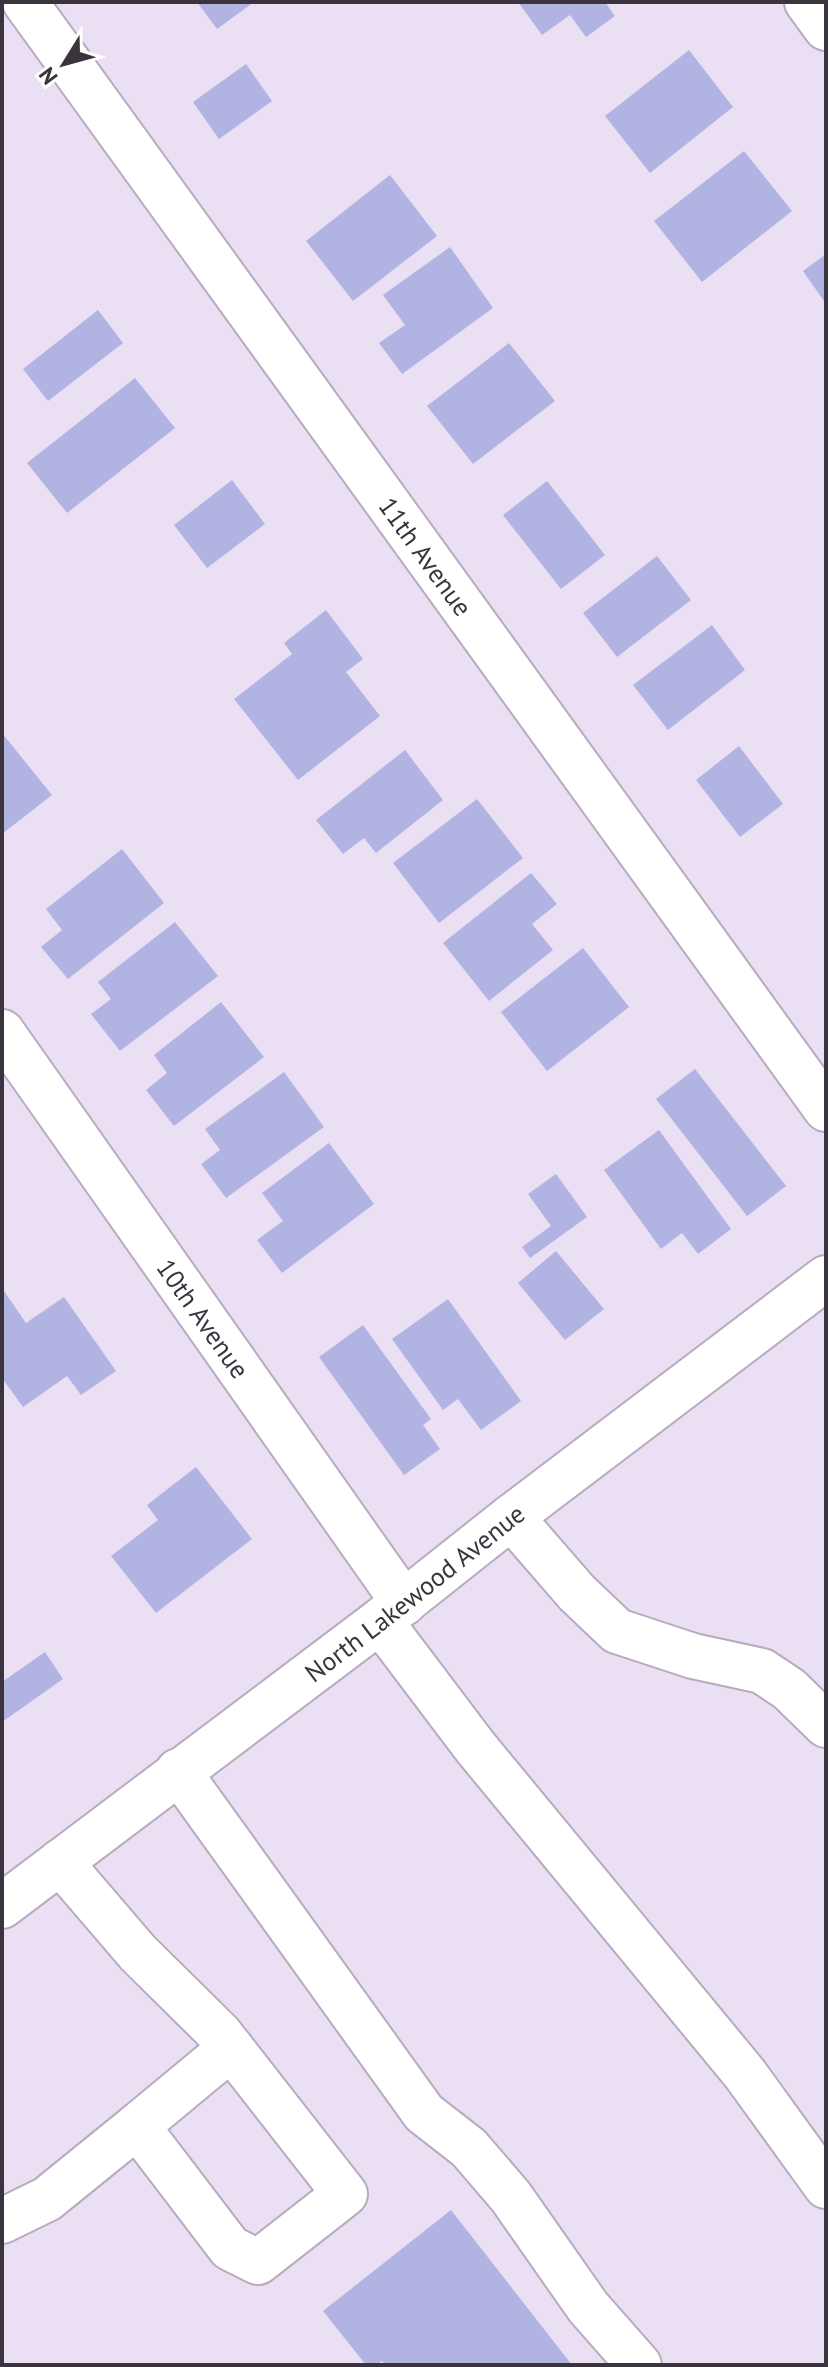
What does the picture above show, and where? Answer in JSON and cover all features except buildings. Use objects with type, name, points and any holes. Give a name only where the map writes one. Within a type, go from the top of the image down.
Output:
[{"type":"street","name":"11th Avenue","points":[[25,2],[826,1109]]},
{"type":"street","points":[[807,2],[826,28]]},
{"type":"street","name":"10th Avenue","points":[[2,1032],[392,1612],[476,1748],[745,2074],[826,2186]]},
{"type":"street","name":"North Lakewood Avenue","points":[[2,1906],[392,1612],[511,1517],[826,1278]]},
{"type":"street","points":[[511,1517],[577,1593],[617,1631],[693,1656],[762,1671],[789,1689],[826,1725]]},
{"type":"street","points":[[178,1771],[424,2113],[478,2158],[511,2197],[588,2307],[639,2365]]},
{"type":"street","points":[[60,1862],[138,1953],[220,2034],[345,2194],[258,2262],[230,2248],[137,2126]]},
{"type":"street","points":[[2,2221],[47,2199],[231,2048]]}]
